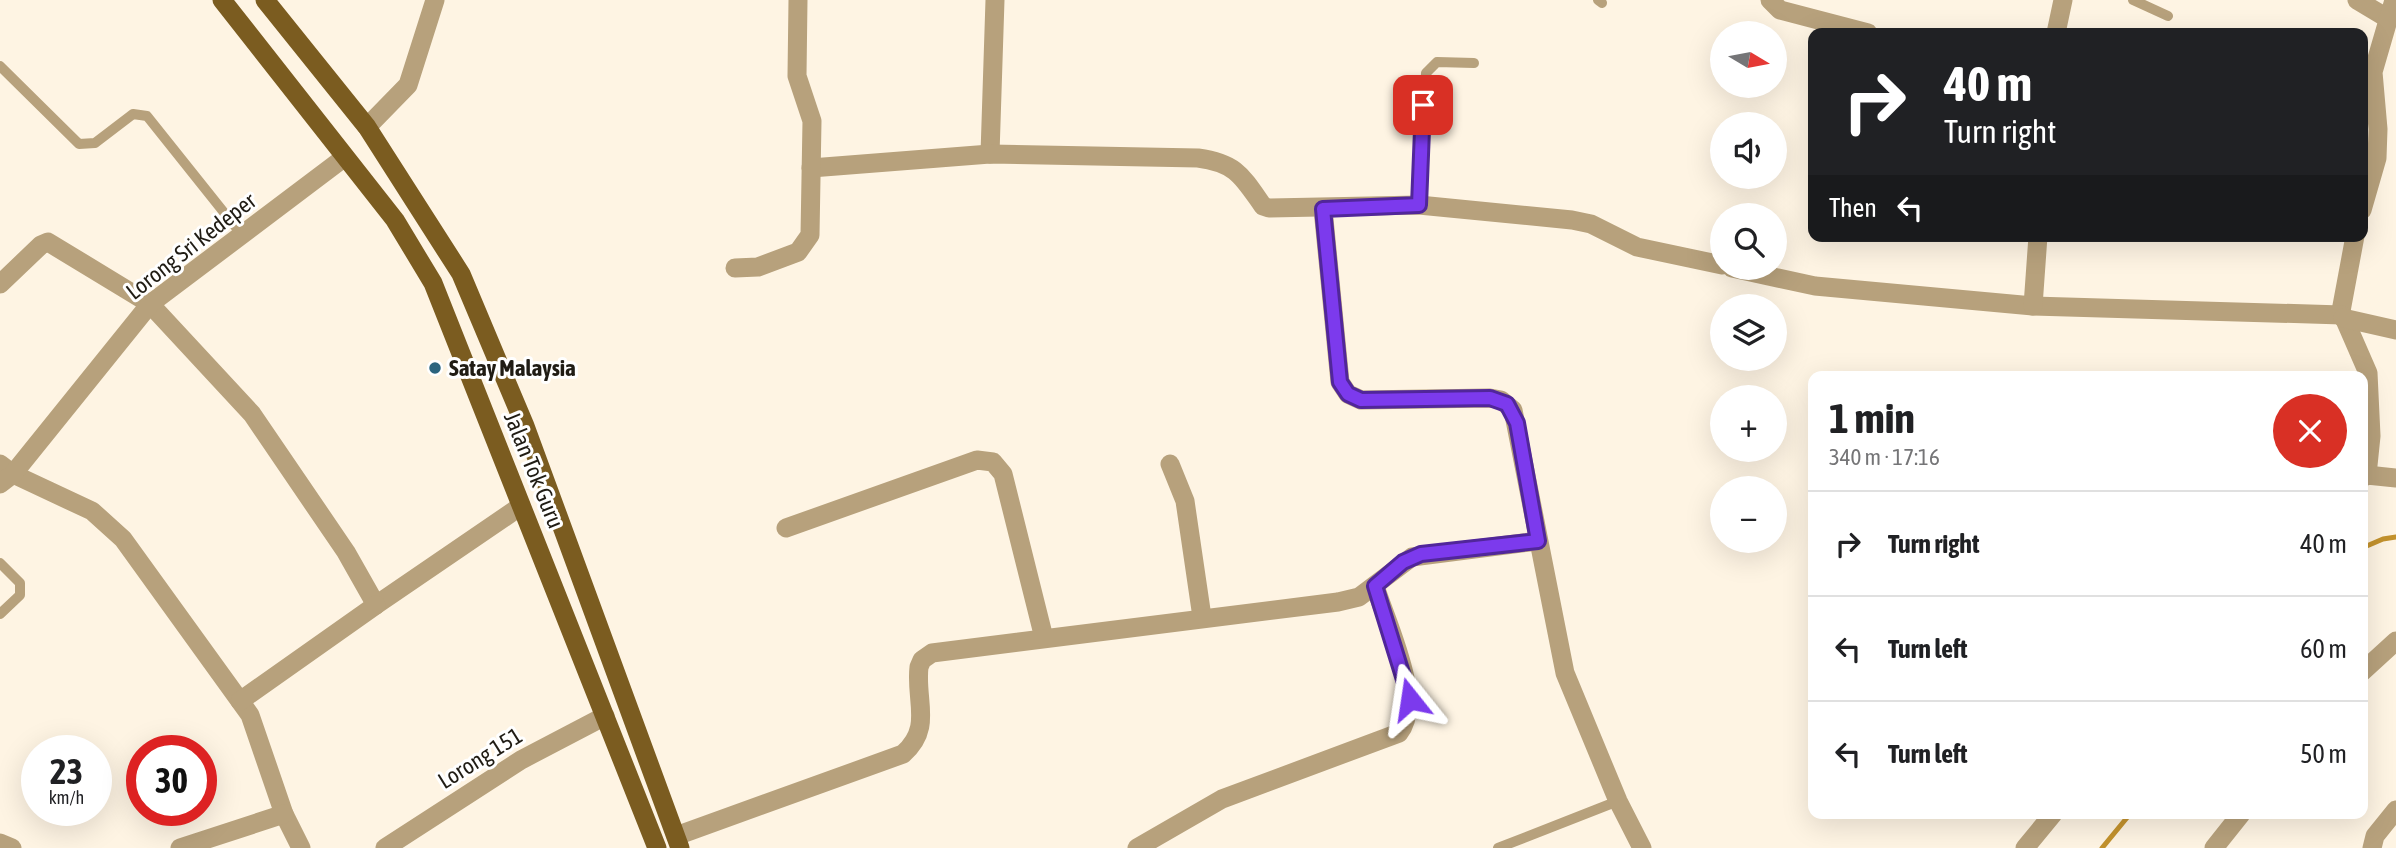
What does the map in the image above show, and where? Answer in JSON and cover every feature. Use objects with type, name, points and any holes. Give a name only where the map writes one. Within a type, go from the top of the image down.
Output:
[{"type":"main road","name":"Jalan Tok Guru","points":[[222,0],[395,220],[433,283],[657,848]]},
{"type":"main road","name":"Jalan Tok Guru","points":[[265,0],[367,127],[461,274],[525,426],[678,842]]},
{"type":"street","points":[[367,127],[408,85],[435,0]]},
{"type":"street","points":[[735,268],[758,267],[798,253],[810,235],[811,117],[797,76],[798,0]]},
{"type":"street","points":[[990,154],[995,0]]},
{"type":"street","points":[[1770,0],[1780,10],[1849,28]]},
{"type":"street","points":[[2057,28],[2063,0]]},
{"type":"street","points":[[2357,0],[2392,14],[2373,72],[2378,129],[2376,158],[2368,188]]},
{"type":"street","points":[[811,168],[990,154],[1221,161],[1242,176],[1263,206],[1323,209],[1419,205],[1572,220],[1591,224],[1637,247],[1710,262]]},
{"type":"street","name":"Lorong Sri Kedeper","points":[[4,474],[150,304],[345,157]]},
{"type":"street","points":[[1323,209],[1340,382],[1348,394],[1361,400],[1490,398],[1507,404],[1517,423],[1565,673],[1618,801],[1642,848]]},
{"type":"street","points":[[0,284],[48,242],[150,304],[252,414],[346,552],[376,605]]},
{"type":"street","points":[[2033,306],[2038,242]]},
{"type":"street","points":[[2354,242],[2343,316],[2367,371]]},
{"type":"street","points":[[1787,280],[1815,286],[2033,306],[2343,316],[2396,330]]},
{"type":"street","points":[[2368,373],[2371,436],[2368,456]]},
{"type":"street","points":[[786,528],[978,460],[993,462],[1003,474],[1044,638]]},
{"type":"street","points":[[1170,464],[1185,501],[1202,617]]},
{"type":"street","points":[[4,474],[92,511],[111,526],[250,715],[284,814],[301,848]]},
{"type":"street","points":[[2368,477],[2396,478]]},
{"type":"street","points":[[240,701],[522,506]]},
{"type":"street","points":[[678,842],[903,754],[911,747],[922,727],[919,667],[922,660],[932,653],[1338,602],[1359,597],[1403,562],[1421,554],[1538,541]]},
{"type":"street","points":[[1138,848],[1222,799],[1399,733],[1405,725],[1409,692],[1375,586]]},
{"type":"street","points":[[2368,667],[2396,641]]},
{"type":"street","name":"Lorong 151","points":[[385,848],[521,760],[605,716]]},
{"type":"street","points":[[2372,848],[2375,836],[2396,810]]},
{"type":"street","points":[[180,848],[284,814]]},
{"type":"street","points":[[2025,848],[2049,819]]},
{"type":"street","points":[[2214,848],[2237,819]]},
{"type":"street","points":[[0,843],[12,848]]},
{"type":"lane","points":[[2133,0],[2168,16]]},
{"type":"lane","points":[[1419,205],[1426,73],[1437,62],[1474,63]]},
{"type":"lane","points":[[0,66],[79,144],[95,143],[132,114],[148,116],[242,236]]},
{"type":"lane","points":[[0,563],[20,583],[20,595],[0,614]]},
{"type":"lane","points":[[1497,848],[1618,801]]},
{"type":"waterway","points":[[2368,545],[2396,537]]},
{"type":"waterway","points":[[2102,848],[2126,819]]},
{"type":"place","name":"Satay Malaysia","points":[[435,368]]},
{"type":"route","points":[[1410,699],[1375,586],[1403,562],[1421,554],[1538,541],[1517,423],[1513,410],[1507,404],[1490,398],[1361,400],[1348,394],[1340,382],[1323,209],[1419,205],[1423,105]]}]
